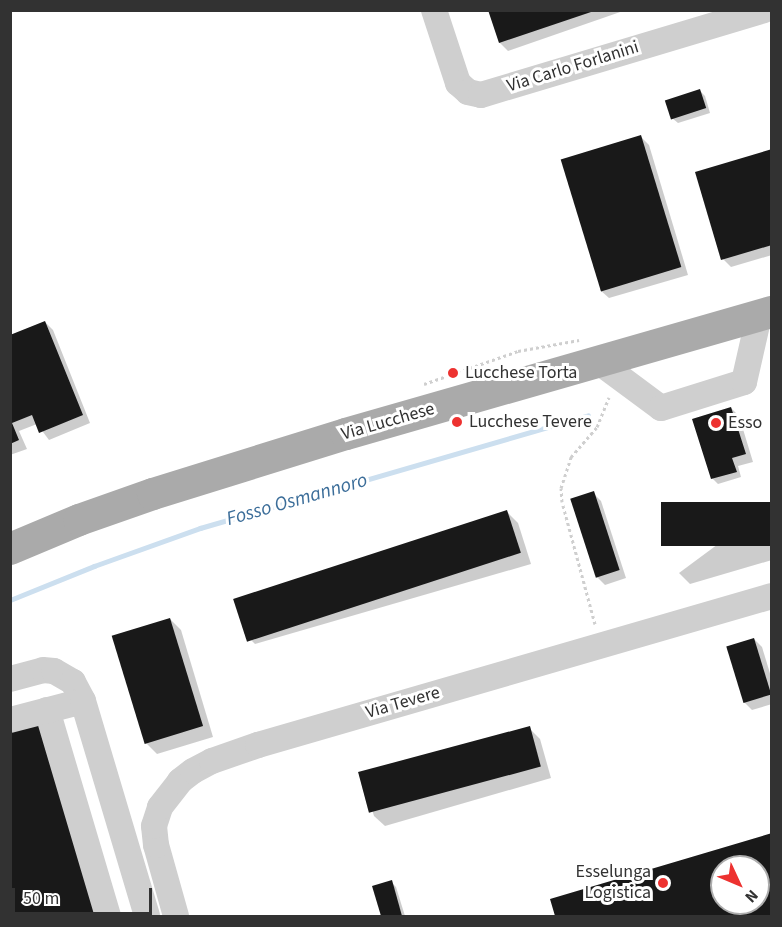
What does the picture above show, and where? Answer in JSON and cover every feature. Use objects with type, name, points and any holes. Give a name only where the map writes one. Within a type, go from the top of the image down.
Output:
[{"type":"main road","name":"Via Lucchese","points":[[10,549],[153,494],[346,435],[608,369],[765,314]]},
{"type":"street","name":"Via Carlo Forlanini","points":[[434,10],[458,83],[468,92],[481,95],[764,10]]},
{"type":"street","points":[[608,369],[661,408],[744,382],[765,314]]},
{"type":"street","name":"Via Tevere","points":[[176,916],[159,858],[154,826],[160,807],[180,781],[212,761],[771,596]]},
{"type":"street","points":[[10,679],[43,670],[54,671],[73,682],[82,701],[147,916]]},
{"type":"street","points":[[10,720],[82,701]]},
{"type":"street","points":[[47,710],[108,916]]},
{"type":"street","points":[[132,868],[159,858]]},
{"type":"path","points":[[601,646],[562,502],[561,488],[571,457],[597,427],[608,369]]},
{"type":"building","points":[[488,10],[594,10],[594,11],[499,43]]},
{"type":"building","points":[[700,89],[706,108],[671,119],[665,100]]},
{"type":"building","points":[[641,135],[681,267],[601,292],[561,160]]},
{"type":"building","points":[[772,149],[772,245],[721,260],[695,172]]},
{"type":"building","points":[[45,321],[83,415],[39,433],[32,415],[12,423],[19,440],[10,444],[10,335]]},
{"type":"building","points":[[731,407],[746,454],[732,458],[737,472],[711,479],[692,419]]},
{"type":"building","points":[[594,491],[620,570],[596,578],[570,499]]},
{"type":"building","points":[[661,502],[772,502],[772,546],[661,546]]},
{"type":"building","points":[[507,510],[521,553],[247,642],[233,599]]},
{"type":"building","points":[[170,618],[203,726],[145,744],[112,636]]},
{"type":"building","points":[[754,638],[771,694],[744,703],[726,646]]},
{"type":"building","points":[[43,722],[100,916],[10,916],[10,732]]},
{"type":"building","points":[[530,726],[541,767],[369,813],[358,772]]},
{"type":"building","name":"Esselunga Logistica","points":[[772,833],[772,916],[555,916],[550,899]]},
{"type":"building","points":[[392,880],[402,916],[381,916],[372,886]]},
{"type":"waterway","name":"Fosso Osmannoro","points":[[10,600],[94,566],[200,528],[588,415]]},
{"type":"place","name":"Lucchese Torta","points":[[453,373]]},
{"type":"place","name":"Lucchese Tevere","points":[[457,422]]},
{"type":"place","name":"Esso","points":[[716,423]]},
{"type":"place","name":"Esselunga Logistica","points":[[663,883]]}]
